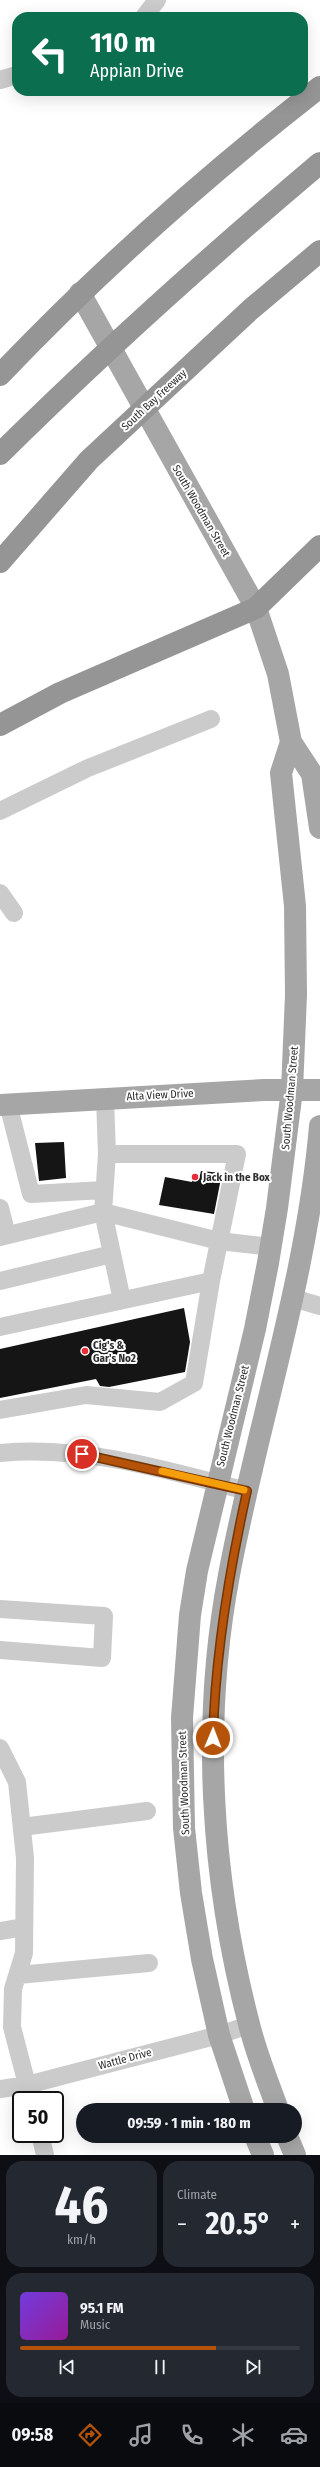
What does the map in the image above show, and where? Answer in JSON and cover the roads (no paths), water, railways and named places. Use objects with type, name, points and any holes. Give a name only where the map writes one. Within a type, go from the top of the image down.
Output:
[{"type":"highway","points":[[0,375],[80,293],[196,188],[320,87]]},
{"type":"highway","points":[[0,454],[92,363],[254,219],[320,163]]},
{"type":"highway","name":"South Bay Freeway","points":[[0,562],[89,460],[250,310],[320,251]]},
{"type":"highway","points":[[0,725],[54,696],[256,608],[320,546]]},
{"type":"main road","name":"South Woodman Street","points":[[80,293],[167,452],[194,496],[256,608],[278,674],[291,742],[312,774],[320,828]]},
{"type":"main road","name":"South Woodman Street","points":[[242,2103],[219,2035],[202,1959],[191,1893],[184,1828],[182,1772],[184,1686],[190,1616],[197,1571],[255,1329],[270,1247],[292,1090],[296,1021],[295,906],[281,773],[291,742]]},
{"type":"main road","name":"Alta View Drive","points":[[4,1104],[105,1098],[320,1090]]},
{"type":"main road","points":[[276,2103],[249,2025],[225,1906],[216,1840],[213,1767],[214,1709],[228,1577],[293,1298],[308,1218],[320,1126]]},
{"type":"main road","points":[[258,2143],[263,2155]]},
{"type":"main road","points":[[290,2143],[295,2155]]},
{"type":"street","points":[[148,12],[158,0]]},
{"type":"street","points":[[0,80],[12,76]]},
{"type":"street","points":[[0,811],[88,768],[211,719]]},
{"type":"street","points":[[0,893],[14,913]]},
{"type":"street","points":[[105,1098],[107,1154],[103,1212],[122,1300]]},
{"type":"street","points":[[4,1104],[31,1194],[104,1190]]},
{"type":"street","points":[[0,1410],[86,1395],[160,1402],[194,1383],[211,1281],[237,1154],[107,1154]]},
{"type":"street","points":[[0,1208],[3,1236],[103,1212],[219,1241],[270,1247]]},
{"type":"street","points":[[0,1281],[112,1254]]},
{"type":"street","points":[[0,1327],[211,1281]]},
{"type":"street","points":[[293,1298],[320,1306]]},
{"type":"street","points":[[0,1453],[40,1452],[96,1456],[247,1491]]},
{"type":"street","points":[[0,1609],[104,1616],[102,1658],[0,1650]]},
{"type":"street","points":[[0,1748],[17,1782],[25,1858],[24,1953],[13,1989],[12,2027],[29,2091]]},
{"type":"street","points":[[22,1828],[147,1812]]},
{"type":"street","points":[[0,1931],[24,1927]]},
{"type":"street","points":[[18,1975],[149,1963]]},
{"type":"street","name":"Wattle Drive","points":[[32,2091],[249,2025]]},
{"type":"street","name":"Wattle Drive","points":[[0,2089],[19,2091]]},
{"type":"street","points":[[42,2143],[45,2155]]},
{"type":"place","name":"Jack in the Box","points":[[195,1177]]},
{"type":"place","name":"Cig's & Gar's No2","points":[[85,1351]]}]
